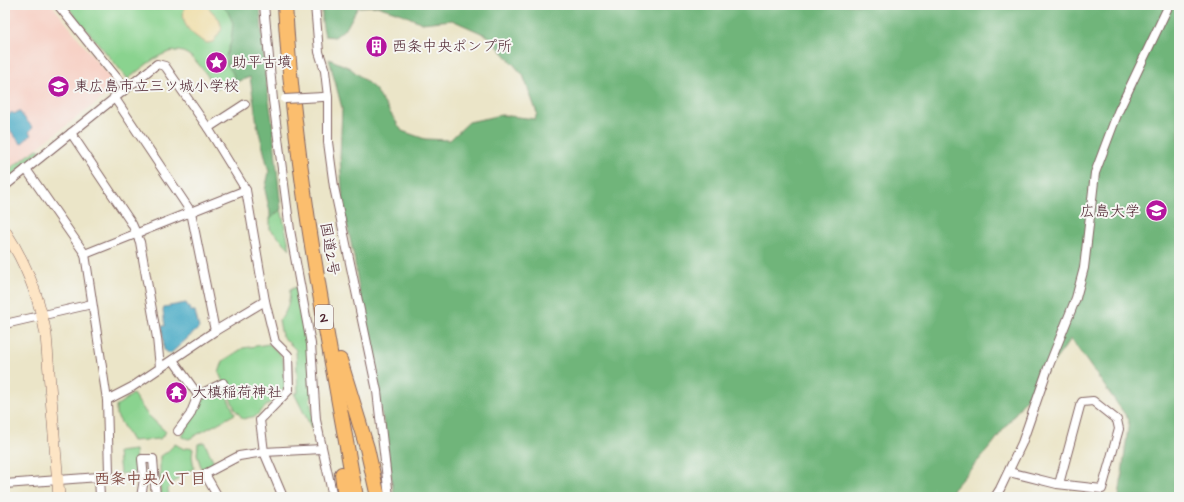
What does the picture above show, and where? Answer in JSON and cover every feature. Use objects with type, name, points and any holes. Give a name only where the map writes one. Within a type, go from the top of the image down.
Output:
[{"type":"highway","points":[[279,5],[296,136]]},
{"type":"highway","name":"国道2号","points":[[285,5],[288,56],[296,136],[317,278],[356,497]]},
{"type":"highway","points":[[292,5],[296,136]]},
{"type":"highway","points":[[317,278],[330,393],[345,497]]},
{"type":"highway","points":[[317,278],[366,448],[378,497]]},
{"type":"street","points":[[58,5],[125,88]]},
{"type":"street","points":[[264,5],[273,100],[290,230],[311,344],[316,420],[333,497]]},
{"type":"street","points":[[315,5],[319,52],[325,71],[328,142],[334,188],[377,391],[389,497]]},
{"type":"street","points":[[995,497],[1009,472],[1022,443],[1048,368],[1076,298],[1084,268],[1096,173],[1118,112],[1169,5]]},
{"type":"street","points":[[5,186],[125,88],[157,64],[165,66],[208,128],[246,190],[265,301],[275,342],[288,355],[289,390],[260,420],[264,452],[283,497]]},
{"type":"street","points":[[114,97],[191,212],[215,331]]},
{"type":"street","points":[[273,100],[326,97]]},
{"type":"street","points":[[208,128],[245,104]]},
{"type":"street","points":[[70,133],[132,224],[140,242],[157,338],[160,368]]},
{"type":"street","points":[[5,484],[99,477],[109,472],[107,400],[85,254],[26,169]]},
{"type":"street","points":[[85,254],[246,190]]},
{"type":"street","points":[[5,231],[25,265],[38,297],[43,316],[46,335],[59,497]]},
{"type":"street","points":[[107,400],[132,387],[215,331],[265,301]]},
{"type":"street","points":[[5,324],[92,304]]},
{"type":"street","points":[[173,360],[198,395]]},
{"type":"street","points":[[178,430],[190,415],[198,395],[223,382]]},
{"type":"street","points":[[1009,472],[1059,484],[1102,490],[1119,429],[1117,420],[1093,401],[1082,402],[1080,406],[1059,484]]},
{"type":"street","points":[[218,497],[206,474],[239,456],[264,452],[322,449]]},
{"type":"street","points":[[141,497],[144,479],[142,459],[153,459],[156,497]]},
{"type":"street","points":[[99,477],[100,497]]},
{"type":"shaded area","name":"東広島市立三ツ城小学校","points":[[5,5],[52,5],[113,82],[113,90],[5,172]]},
{"type":"green space","points":[[66,5],[254,5],[250,77],[217,89],[193,58],[183,52],[176,51],[161,55],[146,64],[128,79]]},
{"type":"green space","points":[[221,5],[260,5],[265,73],[272,120],[281,209],[270,219],[265,190],[269,172],[257,124],[250,77],[235,82],[233,73],[227,65],[226,55],[231,42],[233,23],[228,12]]},
{"type":"green space","points":[[322,5],[1179,5],[1179,497],[1119,497],[1129,420],[1071,339],[991,446],[946,497],[394,497],[385,429],[371,369],[354,257],[343,206],[340,157],[342,108],[329,59],[350,68],[375,89],[402,131],[425,139],[450,140],[469,122],[501,115],[535,119],[537,113],[523,75],[488,36],[452,20],[422,23],[402,14],[377,6],[358,7],[347,27],[335,37],[325,36],[322,22]]},
{"type":"green space","points":[[37,149],[40,150],[40,152],[5,181],[5,172]]},
{"type":"green space","points":[[281,209],[290,249],[270,229],[270,219]]},
{"type":"green space","points":[[298,286],[306,319],[314,394],[310,398],[315,429],[312,429],[294,393],[298,393],[296,350],[282,336],[279,320],[286,311],[289,302],[290,290]]},
{"type":"green space","points":[[269,344],[280,354],[283,360],[285,388],[256,416],[243,419],[235,409],[219,373],[223,361],[243,348]]},
{"type":"green space","points":[[222,386],[235,414],[189,439],[182,437],[201,399]]},
{"type":"green space","points":[[133,394],[147,414],[166,432],[160,439],[132,441],[116,414],[116,406]]},
{"type":"green space","points":[[204,442],[215,464],[202,470],[197,455],[198,444]]},
{"type":"green space","points":[[175,444],[184,449],[190,447],[193,449],[192,456],[194,468],[179,477],[168,489],[169,497],[160,497],[160,456],[166,453]]},
{"type":"green space","points":[[135,450],[137,473],[120,474],[118,452]]},
{"type":"sand","points":[[185,5],[206,5],[219,19],[222,29],[213,42],[207,43],[191,32],[185,23]]},
{"type":"water","points":[[19,111],[33,128],[29,132],[31,135],[21,144],[5,124],[5,118],[12,112],[14,114]]},
{"type":"water","points":[[186,303],[191,311],[195,311],[199,328],[170,354],[164,350],[162,326],[165,326],[163,311],[164,307]]},
{"type":"place","name":"西条中央ポンプ所","points":[[377,46]]},
{"type":"place","name":"助平古墳","points":[[216,62]]},
{"type":"place","name":"東広島市立三ツ城小学校","points":[[59,86]]},
{"type":"place","name":"広島大学","points":[[1156,211]]},
{"type":"place","name":"大槙稲荷神社","points":[[176,392]]},
{"type":"district","name":"西条中央八丁目","points":[[150,478]]}]
